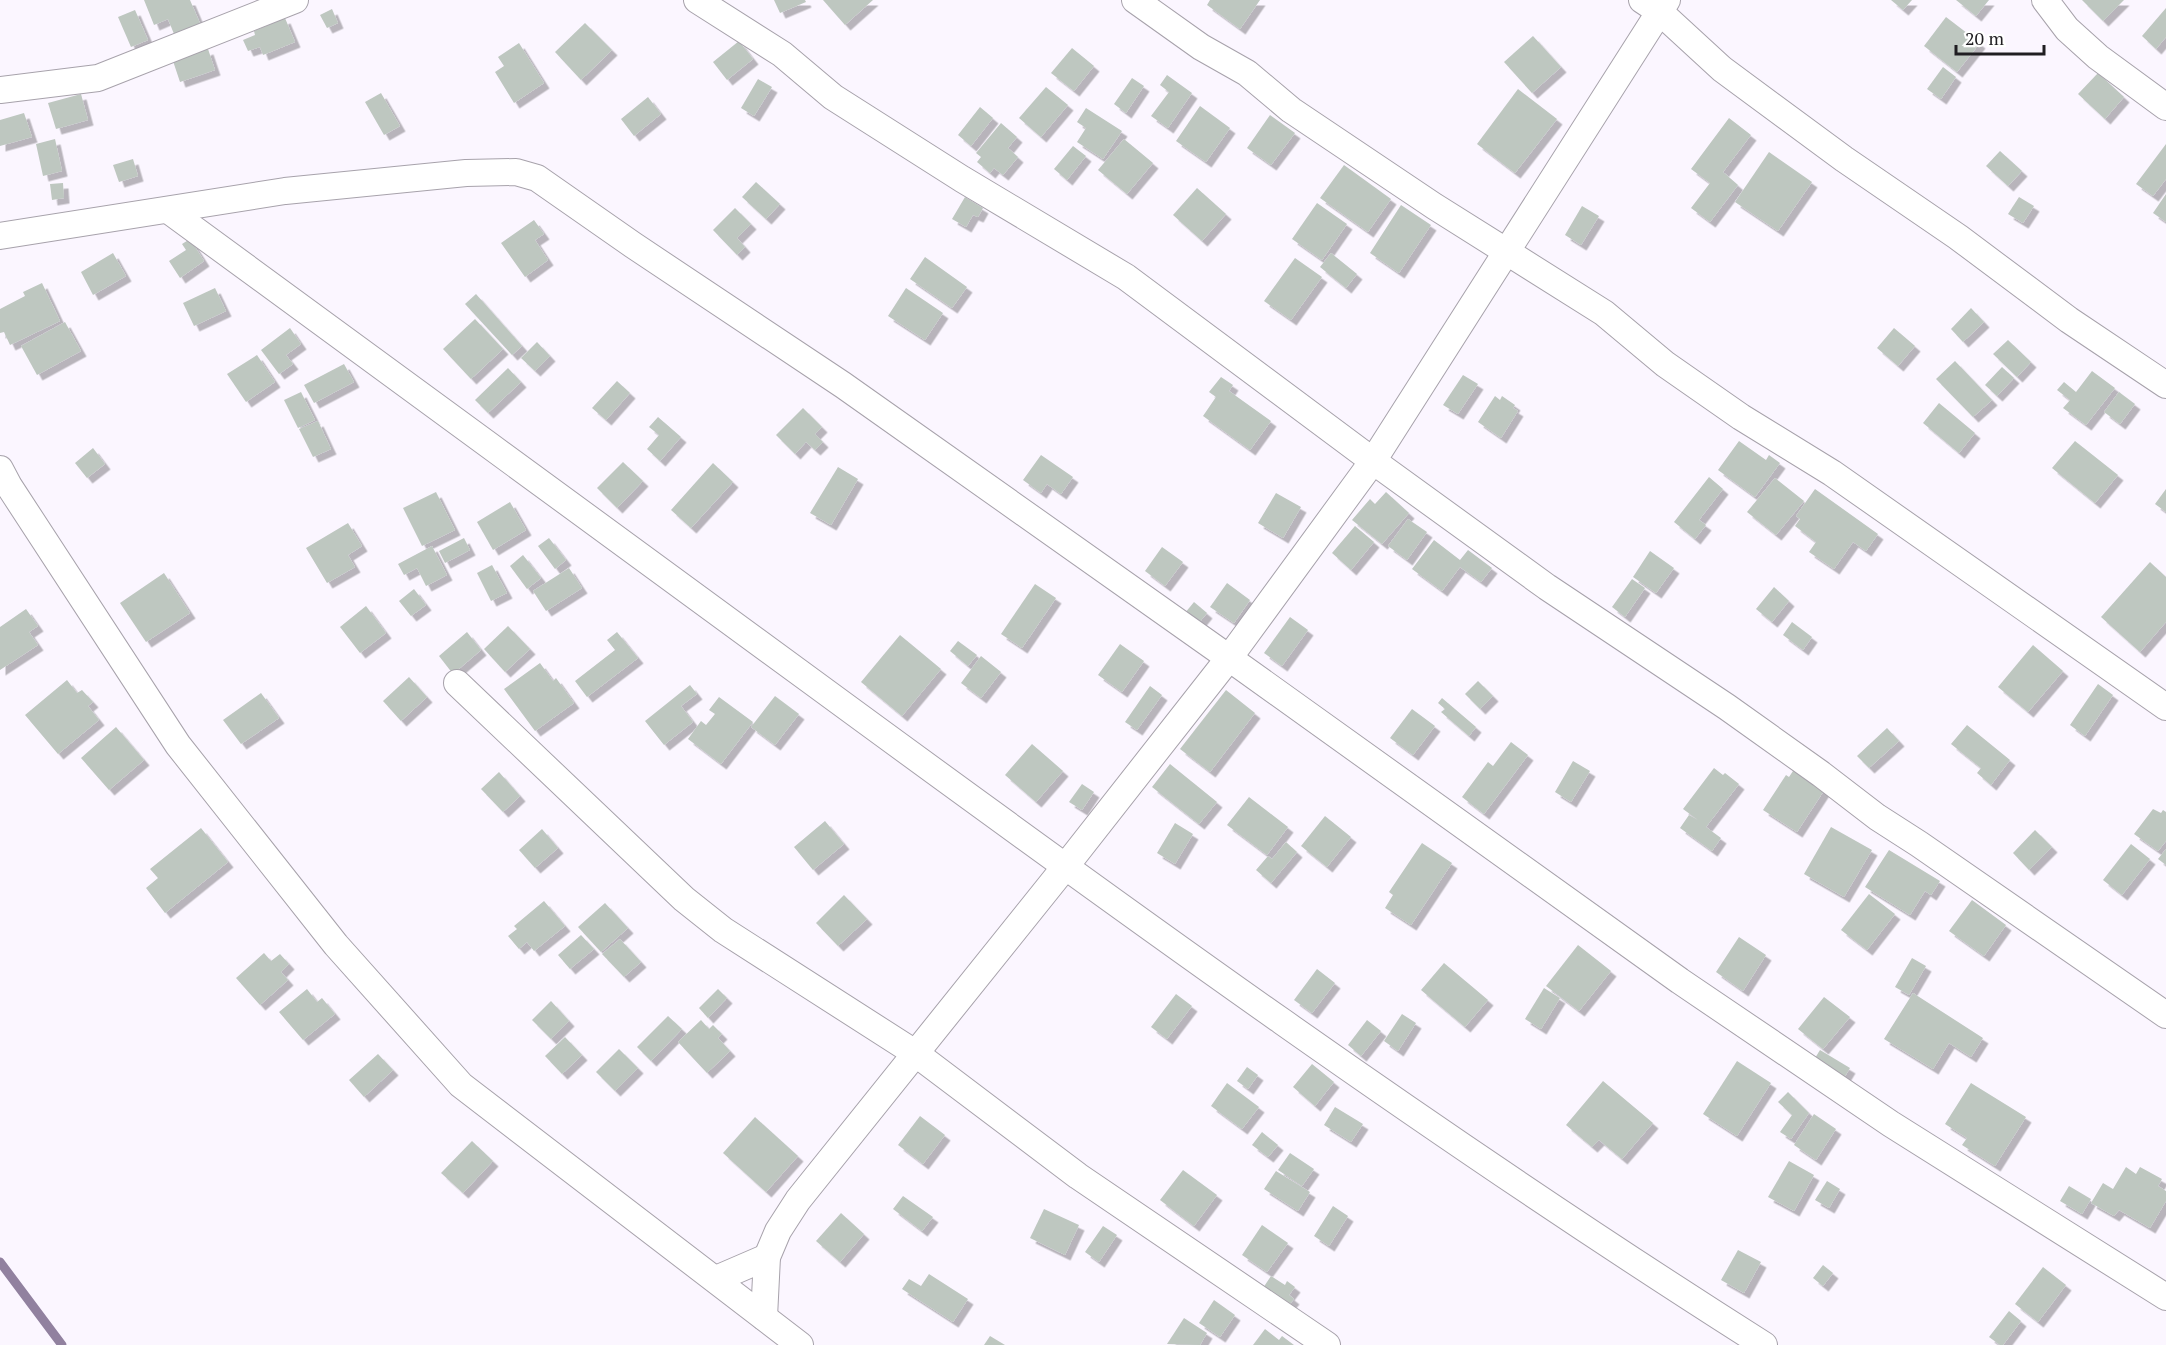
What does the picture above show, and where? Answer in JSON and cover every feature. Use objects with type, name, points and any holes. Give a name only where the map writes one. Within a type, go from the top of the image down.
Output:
[{"type":"street","points":[[0,90],[98,78],[295,0]]},
{"type":"street","points":[[697,0],[782,54],[833,97],[962,179],[1126,277],[1547,587],[1727,707],[1821,774],[1876,817],[1919,844],[2166,1015]]},
{"type":"street","points":[[1135,0],[1201,47],[1247,72],[1291,110],[1434,206],[1604,313],[1665,364],[1742,417],[1832,473],[2166,707]]},
{"type":"street","points":[[2045,0],[2067,29],[2098,57],[2166,107]]},
{"type":"street","points":[[764,1317],[767,1257],[778,1231],[798,1200],[1229,658],[1373,461],[1508,251],[1656,4],[1722,69],[1825,145],[1958,237],[2069,320],[2166,385]]},
{"type":"street","points":[[0,236],[285,191],[466,173],[516,172],[537,178],[843,385],[1689,987],[1891,1124],[2166,1297]]},
{"type":"street","points":[[168,210],[1065,867],[1425,1122],[1629,1260],[1764,1345]]},
{"type":"street","points":[[0,469],[178,745],[336,945],[461,1085],[800,1345]]},
{"type":"street","points":[[457,683],[684,898],[715,923],[915,1053],[1078,1176],[1327,1345]]},
{"type":"street","points":[[716,1280],[767,1257]]},
{"type":"building","points":[[144,0],[190,0],[202,28],[176,39],[168,19],[154,25]]},
{"type":"building","points":[[774,0],[805,0],[806,2],[780,13]]},
{"type":"building","points":[[823,0],[873,0],[845,25]]},
{"type":"building","points":[[1210,0],[1260,0],[1240,29],[1207,5]]},
{"type":"building","points":[[1891,0],[1912,0],[1903,10]]},
{"type":"building","points":[[1956,0],[1989,0],[1976,16]]},
{"type":"building","points":[[2082,0],[2124,0],[2103,21]]},
{"type":"building","points":[[2166,8],[2166,37],[2156,49],[2142,36]]},
{"type":"building","points":[[332,9],[338,23],[327,28],[320,15]]},
{"type":"building","points":[[135,10],[148,40],[131,47],[118,17]]},
{"type":"building","points":[[1946,17],[1980,43],[1957,72],[1924,46]]},
{"type":"building","points":[[285,18],[295,42],[263,55],[260,47],[248,51],[243,40],[255,35],[254,31]]},
{"type":"building","points":[[585,23],[612,50],[581,80],[555,52]]},
{"type":"building","points":[[1533,36],[1561,67],[1532,93],[1504,62]]},
{"type":"building","points":[[739,41],[753,59],[727,80],[713,62]]},
{"type":"building","points":[[519,43],[544,83],[514,103],[495,72],[504,66],[498,57]]},
{"type":"building","points":[[1072,48],[1094,66],[1074,91],[1051,73]]},
{"type":"building","points":[[208,49],[215,70],[180,82],[173,61]]},
{"type":"building","points":[[1943,67],[1956,77],[1941,99],[1927,89]]},
{"type":"building","points":[[2098,73],[2124,97],[2105,119],[2078,94]]},
{"type":"building","points":[[1167,75],[1192,93],[1168,128],[1151,116],[1169,92],[1160,85]]},
{"type":"building","points":[[1132,78],[1144,86],[1126,113],[1114,104]]},
{"type":"building","points":[[758,79],[772,87],[754,116],[741,108]]},
{"type":"building","points":[[1046,87],[1068,105],[1041,137],[1019,118]]},
{"type":"building","points":[[1518,89],[1557,119],[1515,173],[1477,144]]},
{"type":"building","points":[[381,93],[400,126],[384,135],[365,102]]},
{"type":"building","points":[[81,94],[88,120],[56,129],[48,103]]},
{"type":"building","points":[[648,97],[661,114],[634,136],[621,119]]},
{"type":"building","points":[[1200,106],[1230,128],[1206,162],[1176,141]]},
{"type":"building","points":[[980,107],[993,118],[971,146],[958,135]]},
{"type":"building","points":[[1086,108],[1122,131],[1103,159],[1077,142],[1086,128],[1077,122]]},
{"type":"building","points":[[24,113],[32,137],[0,146],[0,120]]},
{"type":"building","points":[[1270,115],[1295,133],[1271,165],[1247,148]]},
{"type":"building","points":[[1729,118],[1751,135],[1723,172],[1738,185],[1710,222],[1691,208],[1710,183],[1691,169]]},
{"type":"building","points":[[1001,123],[1017,137],[1008,148],[1018,157],[1003,175],[994,168],[990,173],[977,162],[981,157],[976,153]]},
{"type":"building","points":[[55,139],[62,171],[43,176],[36,144]]},
{"type":"building","points":[[1124,139],[1153,163],[1127,194],[1098,170]]},
{"type":"building","points":[[2166,144],[2166,179],[2153,196],[2136,184]]},
{"type":"building","points":[[1073,146],[1086,156],[1067,180],[1054,169]]},
{"type":"building","points":[[2000,151],[2022,171],[2008,186],[1986,166]]},
{"type":"building","points":[[1769,152],[1812,182],[1778,231],[1735,202]]},
{"type":"building","points":[[133,159],[138,176],[119,182],[113,165]]},
{"type":"building","points":[[1344,165],[1391,199],[1368,232],[1320,198]]},
{"type":"building","points":[[756,182],[780,204],[766,219],[742,197]]},
{"type":"building","points":[[63,183],[64,198],[52,200],[50,184]]},
{"type":"building","points":[[1197,188],[1226,214],[1202,241],[1173,215]]},
{"type":"building","points":[[2166,194],[2166,222],[2153,213]]},
{"type":"building","points":[[965,197],[983,208],[978,217],[973,215],[966,227],[952,219]]},
{"type":"building","points":[[2019,197],[2034,206],[2023,223],[2008,214]]},
{"type":"building","points":[[1317,203],[1347,224],[1322,260],[1292,239]]},
{"type":"building","points":[[1401,205],[1431,225],[1399,273],[1370,253]]},
{"type":"building","points":[[1582,206],[1599,216],[1581,245],[1565,235]]},
{"type":"building","points":[[735,208],[751,224],[737,238],[745,247],[737,255],[713,230]]},
{"type":"building","points":[[534,220],[544,234],[535,240],[548,260],[525,277],[501,243]]},
{"type":"building","points":[[190,239],[204,261],[180,278],[169,261],[186,250],[182,244]]},
{"type":"building","points":[[113,253],[126,276],[93,295],[81,272]]},
{"type":"building","points":[[1331,253],[1357,274],[1346,288],[1320,267]]},
{"type":"building","points":[[925,257],[967,287],[952,308],[910,279]]},
{"type":"building","points":[[1295,258],[1322,277],[1291,320],[1264,301]]},
{"type":"building","points":[[42,283],[60,321],[10,345],[4,332],[0,333],[0,309],[25,296],[23,292]]},
{"type":"building","points":[[215,288],[226,311],[194,326],[183,303]]},
{"type":"building","points":[[906,288],[943,313],[925,340],[888,316]]},
{"type":"building","points":[[476,294],[522,346],[512,355],[465,304]]},
{"type":"building","points":[[1971,308],[1984,322],[1963,342],[1951,329]]},
{"type":"building","points":[[475,319],[503,349],[471,379],[443,349]]},
{"type":"building","points":[[65,322],[81,351],[37,375],[21,346]]},
{"type":"building","points":[[290,328],[301,344],[286,355],[293,364],[279,374],[261,350]]},
{"type":"building","points":[[1894,328],[1915,346],[1898,366],[1877,348]]},
{"type":"building","points":[[2008,340],[2031,362],[2017,377],[1993,354]]},
{"type":"building","points":[[537,342],[550,356],[535,371],[521,358]]},
{"type":"building","points":[[257,355],[275,382],[246,402],[227,374]]},
{"type":"building","points":[[1955,361],[1992,400],[1973,417],[1936,379]]},
{"type":"building","points":[[344,364],[354,382],[314,403],[304,385]]},
{"type":"building","points":[[2002,367],[2014,378],[1997,396],[1985,385]]},
{"type":"building","points":[[508,368],[521,382],[488,413],[475,400]]},
{"type":"building","points":[[2092,371],[2115,388],[2086,425],[2063,408],[2070,400],[2057,390],[2064,382],[2076,392]]},
{"type":"building","points":[[1463,375],[1478,384],[1458,414],[1443,405]]},
{"type":"building","points":[[1221,377],[1233,385],[1229,391],[1271,421],[1250,450],[1203,416],[1216,397],[1209,392]]},
{"type":"building","points":[[617,381],[630,393],[606,420],[592,408]]},
{"type":"building","points":[[301,392],[315,420],[298,428],[284,400]]},
{"type":"building","points":[[2119,392],[2135,404],[2120,424],[2104,412]]},
{"type":"building","points":[[1495,396],[1500,400],[1502,396],[1515,405],[1513,408],[1518,411],[1501,438],[1478,422]]},
{"type":"building","points":[[1939,403],[1975,433],[1959,453],[1923,423]]},
{"type":"building","points":[[803,408],[822,427],[815,434],[823,442],[815,450],[806,442],[795,454],[776,435]]},
{"type":"building","points":[[658,417],[681,437],[660,461],[647,449],[659,435],[649,427]]},
{"type":"building","points":[[318,421],[331,449],[313,457],[299,429]]},
{"type":"building","points":[[1739,441],[1766,460],[1769,455],[1780,463],[1755,497],[1718,470]]},
{"type":"building","points":[[2075,441],[2118,475],[2095,503],[2052,468]]},
{"type":"building","points":[[93,448],[105,464],[87,478],[75,463]]},
{"type":"building","points":[[1041,455],[1073,477],[1061,494],[1047,484],[1041,493],[1023,480]]},
{"type":"building","points":[[623,462],[643,481],[617,508],[597,488]]},
{"type":"building","points":[[713,463],[733,482],[691,528],[671,510]]},
{"type":"building","points":[[838,467],[858,479],[831,525],[810,513]]},
{"type":"building","points":[[1709,477],[1723,489],[1699,520],[1706,525],[1695,539],[1674,522]]},
{"type":"building","points":[[1775,478],[1804,501],[1776,535],[1747,512]]},
{"type":"building","points":[[1815,489],[1878,534],[1866,551],[1853,542],[1834,569],[1809,552],[1816,542],[1795,526],[1800,519],[1796,516]]},
{"type":"building","points":[[2166,489],[2166,512],[2155,504]]},
{"type":"building","points":[[436,492],[455,530],[422,546],[403,508]]},
{"type":"building","points":[[1386,492],[1409,513],[1382,544],[1352,520],[1370,499],[1375,504]]},
{"type":"building","points":[[1276,493],[1301,507],[1283,538],[1258,523]]},
{"type":"building","points":[[510,502],[526,530],[493,550],[477,522]]},
{"type":"building","points":[[1408,519],[1427,532],[1407,560],[1388,546]]},
{"type":"building","points":[[348,523],[362,546],[348,555],[355,567],[327,583],[306,548]]},
{"type":"building","points":[[1355,526],[1374,542],[1351,570],[1332,553]]},
{"type":"building","points":[[464,538],[470,550],[445,563],[439,551]]},
{"type":"building","points":[[549,538],[566,560],[555,569],[538,546]]},
{"type":"building","points":[[1434,540],[1460,560],[1468,550],[1492,568],[1481,582],[1460,567],[1442,591],[1412,569]]},
{"type":"building","points":[[432,546],[447,575],[426,586],[417,568],[404,575],[398,564]]},
{"type":"building","points":[[1162,547],[1183,562],[1165,586],[1145,571]]},
{"type":"building","points":[[1650,551],[1674,568],[1656,593],[1633,577]]},
{"type":"building","points":[[523,555],[541,578],[527,589],[510,566]]},
{"type":"building","points":[[2150,562],[2166,577],[2166,622],[2140,652],[2101,617]]},
{"type":"building","points":[[492,565],[507,593],[491,601],[477,573]]},
{"type":"building","points":[[569,568],[582,588],[546,611],[533,591]]},
{"type":"building","points":[[164,573],[190,613],[146,642],[120,603]]},
{"type":"building","points":[[1632,579],[1645,588],[1625,617],[1612,607]]},
{"type":"building","points":[[1227,583],[1250,600],[1234,623],[1210,607]]},
{"type":"building","points":[[1035,584],[1056,598],[1022,648],[1001,634]]},
{"type":"building","points":[[1774,587],[1789,601],[1772,622],[1756,609]]},
{"type":"building","points":[[414,589],[426,605],[411,616],[399,601]]},
{"type":"building","points":[[1194,602],[1207,613],[1198,624],[1185,613]]},
{"type":"building","points":[[366,606],[386,633],[360,653],[340,627]]},
{"type":"building","points":[[26,609],[38,626],[29,632],[38,645],[0,670],[0,627]]},
{"type":"building","points":[[1290,617],[1308,630],[1282,666],[1264,653]]},
{"type":"building","points":[[1792,622],[1812,637],[1803,650],[1783,635]]},
{"type":"building","points":[[508,626],[530,649],[505,672],[484,649]]},
{"type":"building","points":[[467,632],[481,650],[453,674],[439,656]]},
{"type":"building","points":[[617,632],[638,658],[587,697],[575,681],[615,650],[607,640]]},
{"type":"building","points":[[900,635],[941,669],[902,716],[861,682]]},
{"type":"building","points":[[958,641],[977,655],[968,666],[950,651]]},
{"type":"building","points":[[1120,644],[1144,661],[1122,692],[1098,675]]},
{"type":"building","points":[[2033,645],[2063,671],[2028,712],[1998,687]]},
{"type":"building","points":[[981,656],[1001,672],[981,698],[961,683]]},
{"type":"building","points":[[540,663],[553,681],[556,678],[574,703],[535,731],[504,689]]},
{"type":"building","points":[[409,677],[427,697],[401,721],[383,701]]},
{"type":"building","points":[[67,680],[77,693],[82,690],[93,702],[88,706],[99,720],[58,754],[25,715]]},
{"type":"building","points":[[1478,681],[1493,696],[1480,709],[1465,694]]},
{"type":"building","points":[[2098,684],[2113,695],[2085,736],[2070,725]]},
{"type":"building","points":[[690,685],[697,694],[681,706],[693,722],[664,745],[645,721]]},
{"type":"building","points":[[1150,686],[1162,695],[1137,730],[1125,722]]},
{"type":"building","points":[[1226,690],[1255,713],[1210,772],[1180,749]]},
{"type":"building","points":[[261,693],[279,718],[241,744],[223,720]]},
{"type":"building","points":[[775,696],[799,714],[775,745],[751,727]]},
{"type":"building","points":[[719,697],[753,722],[721,764],[688,739],[701,721],[706,725],[715,714],[709,710]]},
{"type":"building","points":[[1442,698],[1476,727],[1469,736],[1441,712],[1445,709],[1438,703]]},
{"type":"building","points":[[1412,709],[1435,726],[1413,755],[1390,738]]},
{"type":"building","points":[[1967,725],[2010,760],[1991,785],[1977,773],[1981,768],[1951,744]]},
{"type":"building","points":[[116,727],[144,760],[109,790],[81,758]]},
{"type":"building","points":[[1887,728],[1899,741],[1869,768],[1857,756]]},
{"type":"building","points":[[1511,742],[1528,755],[1484,814],[1462,797],[1488,762],[1493,766]]},
{"type":"building","points":[[1032,744],[1063,771],[1036,802],[1005,775]]},
{"type":"building","points":[[1573,761],[1590,771],[1571,802],[1555,792]]},
{"type":"building","points":[[1170,764],[1217,802],[1199,824],[1152,787]]},
{"type":"building","points":[[1714,768],[1739,784],[1706,827],[1721,838],[1712,851],[1680,828],[1689,815],[1698,820],[1683,809]]},
{"type":"building","points":[[1795,768],[1825,789],[1797,832],[1763,810],[1786,775],[1789,777]]},
{"type":"building","points":[[499,772],[520,796],[503,812],[481,789]]},
{"type":"building","points":[[1082,784],[1094,792],[1082,810],[1069,802]]},
{"type":"building","points":[[1249,797],[1288,827],[1267,855],[1227,825]]},
{"type":"building","points":[[2153,809],[2161,813],[2163,810],[2166,812],[2166,841],[2158,851],[2134,834]]},
{"type":"building","points":[[1325,816],[1351,837],[1327,867],[1301,846]]},
{"type":"building","points":[[825,821],[844,844],[813,870],[794,847]]},
{"type":"building","points":[[1175,823],[1193,834],[1175,864],[1157,853]]},
{"type":"building","points":[[1831,827],[1872,850],[1844,897],[1804,874]]},
{"type":"building","points":[[201,828],[228,862],[165,913],[146,888],[158,878],[150,869]]},
{"type":"building","points":[[542,829],[558,848],[535,868],[519,850]]},
{"type":"building","points":[[2035,830],[2052,847],[2029,870],[2013,853]]},
{"type":"building","points":[[1286,842],[1297,852],[1271,883],[1256,870],[1268,856],[1272,859]]},
{"type":"building","points":[[1422,843],[1452,863],[1411,925],[1385,908],[1393,895],[1389,892]]},
{"type":"building","points":[[2131,844],[2150,859],[2122,895],[2103,880]]},
{"type":"building","points":[[2166,849],[2166,865],[2158,859]]},
{"type":"building","points":[[1889,850],[1940,881],[1931,895],[1925,891],[1910,915],[1865,887]]},
{"type":"building","points":[[1869,894],[1895,914],[1867,950],[1841,930]]},
{"type":"building","points":[[844,895],[867,919],[838,946],[816,923]]},
{"type":"building","points":[[1972,900],[2006,925],[1984,956],[1949,931]]},
{"type":"building","points":[[544,901],[565,926],[534,951],[527,942],[519,949],[508,936],[517,929],[514,926]]},
{"type":"building","points":[[605,903],[628,928],[601,952],[578,927]]},
{"type":"building","points":[[581,935],[594,949],[570,969],[558,955]]},
{"type":"building","points":[[1739,937],[1766,955],[1743,991],[1716,972]]},
{"type":"building","points":[[620,939],[641,962],[624,977],[602,954]]},
{"type":"building","points":[[1578,945],[1611,971],[1579,1011],[1546,986]]},
{"type":"building","points":[[264,953],[271,961],[280,954],[289,964],[281,972],[288,980],[260,1005],[236,978]]},
{"type":"building","points":[[1912,958],[1926,966],[1909,995],[1895,987]]},
{"type":"building","points":[[1444,963],[1488,1000],[1465,1027],[1421,990]]},
{"type":"building","points":[[1317,969],[1335,983],[1312,1013],[1294,1000]]},
{"type":"building","points":[[1544,988],[1560,998],[1541,1029],[1525,1019]]},
{"type":"building","points":[[307,989],[317,1002],[322,998],[335,1014],[303,1040],[279,1012]]},
{"type":"building","points":[[718,989],[727,998],[708,1018],[699,1008]]},
{"type":"building","points":[[1913,993],[1983,1038],[1971,1057],[1949,1043],[1933,1069],[1884,1039]]},
{"type":"building","points":[[1176,994],[1192,1006],[1167,1039],[1151,1027]]},
{"type":"building","points":[[1824,997],[1850,1017],[1823,1049],[1798,1029]]},
{"type":"building","points":[[551,1001],[569,1021],[551,1039],[532,1020]]},
{"type":"building","points":[[1402,1014],[1416,1023],[1398,1051],[1384,1041]]},
{"type":"building","points":[[668,1016],[682,1029],[651,1061],[637,1047]]},
{"type":"building","points":[[701,1020],[709,1029],[713,1025],[722,1034],[718,1038],[730,1051],[707,1073],[678,1042]]},
{"type":"building","points":[[1367,1020],[1381,1031],[1361,1056],[1348,1045]]},
{"type":"building","points":[[565,1037],[582,1055],[562,1074],[545,1056]]},
{"type":"building","points":[[619,1049],[638,1068],[615,1091],[596,1072]]},
{"type":"building","points":[[1820,1050],[1850,1068],[1842,1081],[1812,1063]]},
{"type":"building","points":[[378,1054],[393,1070],[364,1097],[349,1080]]},
{"type":"building","points":[[1737,1061],[1771,1083],[1737,1136],[1703,1114]]},
{"type":"building","points":[[1312,1064],[1334,1082],[1315,1106],[1293,1087]]},
{"type":"building","points":[[1247,1067],[1258,1075],[1248,1089],[1237,1081]]},
{"type":"building","points":[[1603,1081],[1653,1123],[1622,1159],[1599,1140],[1592,1147],[1566,1125]]},
{"type":"building","points":[[1227,1083],[1259,1107],[1242,1129],[1211,1106]]},
{"type":"building","points":[[1971,1083],[2026,1117],[1995,1166],[1962,1145],[1967,1138],[1945,1124]]},
{"type":"building","points":[[1788,1092],[1809,1113],[1791,1139],[1780,1132],[1792,1115],[1778,1102]]},
{"type":"building","points":[[1335,1107],[1363,1124],[1351,1142],[1324,1125]]},
{"type":"building","points":[[1814,1114],[1836,1129],[1816,1160],[1794,1145]]},
{"type":"building","points":[[920,1116],[945,1135],[923,1164],[898,1145]]},
{"type":"building","points":[[755,1117],[798,1156],[766,1192],[723,1153]]},
{"type":"building","points":[[1262,1132],[1278,1145],[1268,1157],[1252,1145]]},
{"type":"building","points":[[472,1141],[493,1161],[463,1193],[441,1173]]},
{"type":"building","points":[[1290,1153],[1314,1169],[1302,1186],[1278,1170]]},
{"type":"building","points":[[1789,1161],[1814,1175],[1794,1211],[1768,1197]]},
{"type":"building","points":[[2126,1167],[2136,1174],[2140,1167],[2162,1179],[2158,1186],[2166,1191],[2166,1201],[2150,1228],[2119,1210],[2114,1216],[2091,1203],[2103,1183],[2113,1189]]},
{"type":"building","points":[[1183,1170],[1217,1195],[1194,1226],[1160,1200]]},
{"type":"building","points":[[1276,1171],[1310,1192],[1298,1211],[1264,1189]]},
{"type":"building","points":[[1827,1181],[1840,1189],[1829,1208],[1815,1200]]},
{"type":"building","points":[[2069,1186],[2091,1199],[2082,1214],[2060,1201]]},
{"type":"building","points":[[903,1196],[933,1217],[922,1231],[893,1209]]},
{"type":"building","points":[[1333,1206],[1348,1216],[1329,1246],[1314,1236]]},
{"type":"building","points":[[1044,1209],[1079,1225],[1065,1255],[1030,1238]]},
{"type":"building","points":[[841,1213],[864,1234],[840,1262],[816,1241]]},
{"type":"building","points":[[1262,1225],[1288,1243],[1267,1272],[1242,1255]]},
{"type":"building","points":[[1103,1226],[1117,1235],[1099,1262],[1085,1252]]},
{"type":"building","points":[[1738,1250],[1761,1262],[1744,1293],[1721,1280]]},
{"type":"building","points":[[1823,1265],[1833,1273],[1823,1286],[1813,1278]]},
{"type":"building","points":[[2043,1267],[2066,1285],[2038,1322],[2015,1304]]},
{"type":"building","points":[[929,1274],[968,1299],[953,1322],[902,1289],[909,1279],[921,1286]]},
{"type":"building","points":[[1271,1276],[1285,1285],[1287,1281],[1295,1287],[1289,1295],[1294,1299],[1288,1306],[1263,1288]]},
{"type":"building","points":[[1214,1300],[1235,1315],[1220,1337],[1199,1323]]},
{"type":"building","points":[[2009,1311],[2021,1321],[2003,1345],[2000,1345],[1989,1337]]},
{"type":"building","points":[[1184,1318],[1207,1333],[1200,1345],[1167,1344]]},
{"type":"building","points":[[1265,1329],[1279,1340],[1282,1336],[1294,1345],[1253,1345]]},
{"type":"building","points":[[990,1336],[1005,1345],[984,1345]]},
{"type":"waterway","points":[[0,1262],[62,1345]]}]
